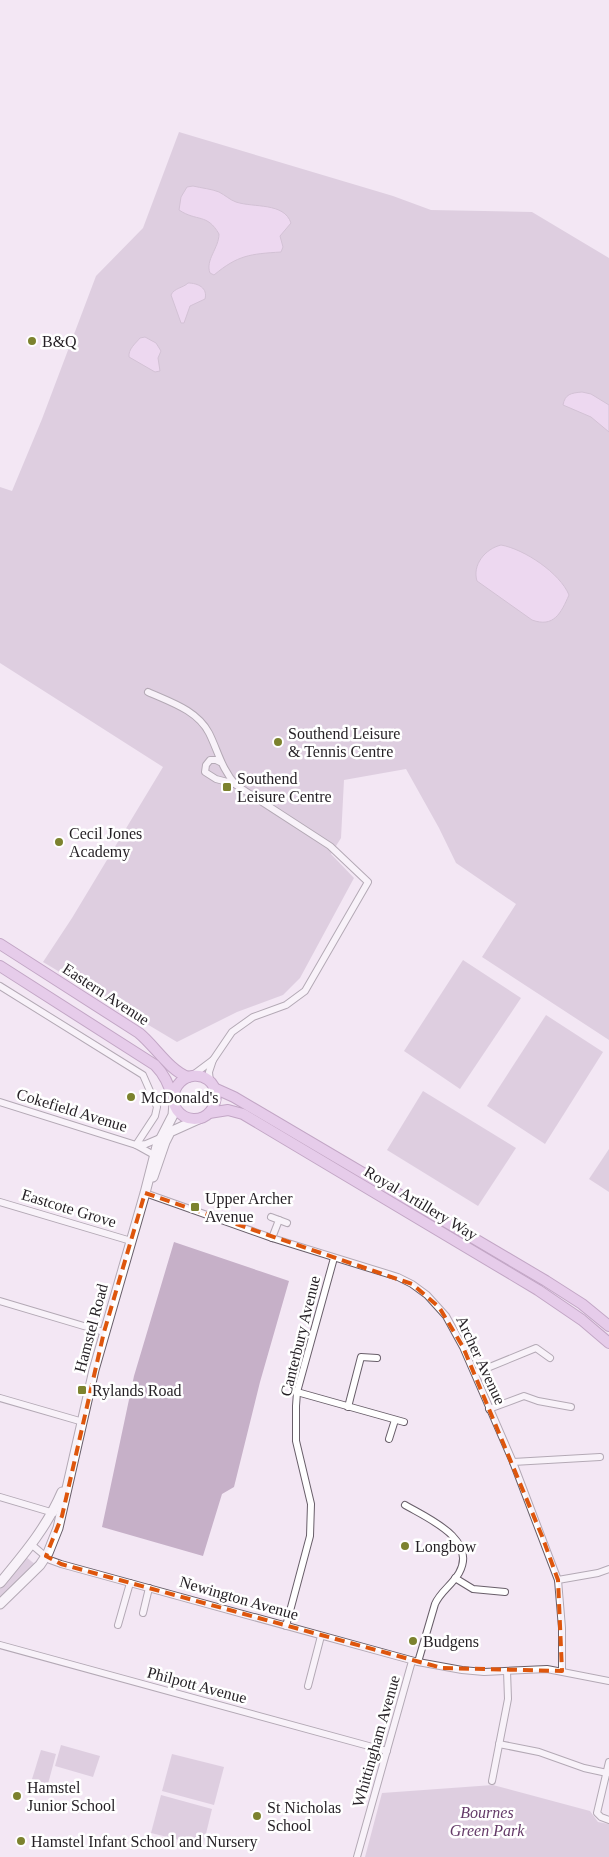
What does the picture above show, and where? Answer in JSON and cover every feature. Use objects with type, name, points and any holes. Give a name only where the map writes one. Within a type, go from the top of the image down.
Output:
[{"type":"main road","name":"Eastern Avenue","points":[[0,944],[139,1033],[162,1055],[174,1070],[190,1077],[205,1079],[212,1086]]},
{"type":"main road","name":"Eastern Avenue","points":[[0,966],[156,1065],[164,1077],[178,1111],[183,1116],[192,1119],[206,1115]]},
{"type":"main road","points":[[173,1100],[177,1084],[190,1077]]},
{"type":"main road","points":[[206,1115],[215,1102],[212,1086]]},
{"type":"main road","name":"Royal Artillery Way","points":[[212,1086],[234,1097],[546,1281],[582,1304],[609,1326]]},
{"type":"main road","name":"Royal Artillery Way","points":[[206,1115],[228,1110],[243,1114],[545,1294],[582,1320],[609,1343]]},
{"type":"street","points":[[148,692],[178,706],[198,719],[208,733],[222,764],[236,785]]},
{"type":"street","points":[[212,1086],[209,1072],[213,1060],[224,1042],[238,1026],[253,1017],[286,1005],[305,990],[368,882],[330,846],[236,785],[216,779],[205,772],[210,760],[216,760],[222,764]]},
{"type":"street","points":[[0,986],[143,1075],[157,1107],[155,1116],[136,1145]]},
{"type":"street","points":[[190,1077],[213,1060]]},
{"type":"street","name":"Hamstel Road","points":[[0,1602],[30,1575],[46,1556],[53,1542],[57,1514],[83,1422],[104,1332],[146,1193],[154,1154],[173,1115],[173,1100]]},
{"type":"street","name":"Cokefield Avenue","points":[[0,1102],[136,1145],[154,1154]]},
{"type":"street","name":"Hamstel Road","points":[[146,1193],[157,1168],[162,1140],[170,1132],[206,1115]]},
{"type":"street","name":"Cokefield Avenue","points":[[136,1145],[162,1140]]},
{"type":"street","name":"Archer Avenue","points":[[146,1193],[272,1238],[398,1277],[412,1284],[438,1306],[450,1323],[475,1374],[513,1462],[558,1580],[562,1628],[562,1671]]},
{"type":"street","name":"Eastcote Grove","points":[[0,1202],[131,1241]]},
{"type":"street","points":[[271,1217],[287,1222]]},
{"type":"street","points":[[272,1238],[279,1220]]},
{"type":"street","name":"Canterbury Avenue","points":[[286,1626],[310,1536],[311,1522],[309,1491],[296,1442],[297,1392],[334,1258]]},
{"type":"street","points":[[0,1301],[104,1332]]},
{"type":"street","points":[[475,1374],[533,1349],[539,1348],[550,1358]]},
{"type":"street","points":[[348,1407],[361,1357],[377,1358]]},
{"type":"street","points":[[297,1392],[404,1422]]},
{"type":"street","points":[[489,1410],[524,1396],[538,1401],[571,1407]]},
{"type":"street","points":[[0,1398],[83,1422]]},
{"type":"street","points":[[389,1439],[395,1420]]},
{"type":"street","points":[[513,1462],[600,1457]]},
{"type":"street","points":[[0,1497],[57,1514]]},
{"type":"street","points":[[405,1505],[448,1532],[458,1541],[463,1558],[460,1571],[455,1578],[474,1589],[505,1592]]},
{"type":"street","name":"Hamstel Road","points":[[0,1583],[57,1514]]},
{"type":"street","name":"Newington Avenue","points":[[32,1545],[54,1562],[415,1661],[462,1670],[507,1671],[547,1669],[609,1681]]},
{"type":"street","points":[[558,1580],[609,1570]]},
{"type":"street","name":"Whittingham Avenue","points":[[357,1857],[387,1751],[435,1604],[438,1597],[455,1578]]},
{"type":"street","points":[[118,1625],[130,1583]]},
{"type":"street","points":[[143,1614],[149,1588]]},
{"type":"street","points":[[308,1686],[321,1636]]},
{"type":"street","name":"Philpott Avenue","points":[[0,1645],[387,1751]]},
{"type":"street","points":[[492,1781],[508,1699],[507,1671]]},
{"type":"street","points":[[499,1744],[539,1752],[584,1768],[607,1773]]},
{"type":"street","points":[[609,1762],[597,1813],[609,1820]]},
{"type":"highlighted area","points":[[145,1193],[412,1284],[439,1307],[463,1347],[542,1536],[558,1580],[562,1671],[442,1668],[61,1564],[46,1556],[62,1516],[104,1332]]},
{"type":"green space","points":[[179,132],[393,196],[431,210],[532,212],[609,258],[609,1040],[482,957],[516,904],[456,863],[406,769],[344,780],[341,838],[331,854],[354,878],[300,978],[283,995],[237,1012],[177,1042],[43,962],[72,918],[163,767],[0,663],[0,487],[12,491],[42,419],[96,276],[143,228]]},
{"type":"green space","points":[[463,960],[521,998],[460,1089],[404,1051]]},
{"type":"green space","points":[[546,1015],[603,1052],[545,1144],[487,1106]]},
{"type":"green space","points":[[423,1091],[516,1148],[478,1206],[387,1150]]},
{"type":"green space","points":[[609,1149],[609,1192],[589,1179]]},
{"type":"green space","points":[[174,1242],[289,1281],[260,1382],[234,1487],[222,1494],[203,1556],[102,1527],[134,1376]]},
{"type":"green space","points":[[26,1557],[36,1565],[2,1597],[0,1596],[0,1589]]},
{"type":"green space","points":[[61,1745],[100,1756],[93,1777],[55,1766]]},
{"type":"green space","points":[[41,1750],[56,1754],[48,1784],[32,1779]]},
{"type":"green space","points":[[172,1754],[224,1767],[214,1805],[162,1791]]},
{"type":"green space","name":"Bournes Green Park","points":[[493,1785],[590,1811],[598,1822],[609,1824],[609,1857],[365,1857],[382,1793]]},
{"type":"green space","points":[[161,1795],[212,1809],[203,1846],[151,1833]]},
{"type":"shaded area","points":[[193,186],[219,192],[236,202],[268,207],[282,212],[291,223],[280,236],[283,247],[281,252],[238,259],[214,275],[210,273],[209,263],[219,234],[215,227],[206,220],[185,214],[179,210],[181,197],[187,187]]},
{"type":"shaded area","points":[[188,283],[195,284],[204,289],[206,295],[205,299],[190,306],[184,323],[181,323],[171,295],[174,291]]},
{"type":"shaded area","points":[[145,337],[156,343],[161,351],[158,358],[160,371],[155,372],[129,357],[133,346],[140,338]]},
{"type":"shaded area","points":[[582,392],[591,394],[609,405],[609,432],[591,417],[563,405],[565,398],[569,395]]},
{"type":"shaded area","points":[[501,545],[520,551],[540,563],[558,578],[569,595],[556,617],[546,622],[532,620],[477,581],[476,569],[481,558],[490,550]]},
{"type":"place","name":"B&Q","points":[[32,341]]},
{"type":"place","name":"Southend Leisure & Tennis Centre","points":[[278,742]]},
{"type":"place","name":"Southend Leisure Centre","points":[[227,787]]},
{"type":"place","name":"Cecil Jones Academy","points":[[59,842]]},
{"type":"place","name":"McDonald's","points":[[131,1097]]},
{"type":"place","name":"Upper Archer Avenue","points":[[195,1207]]},
{"type":"place","name":"Rylands Road","points":[[82,1390]]},
{"type":"place","name":"Longbow","points":[[405,1546]]},
{"type":"place","name":"Budgens","points":[[413,1641]]},
{"type":"place","name":"Hamstel Junior School","points":[[17,1796]]},
{"type":"place","name":"St Nicholas School","points":[[257,1816]]},
{"type":"place","name":"Hamstel Infant School and Nursery","points":[[21,1841]]}]
